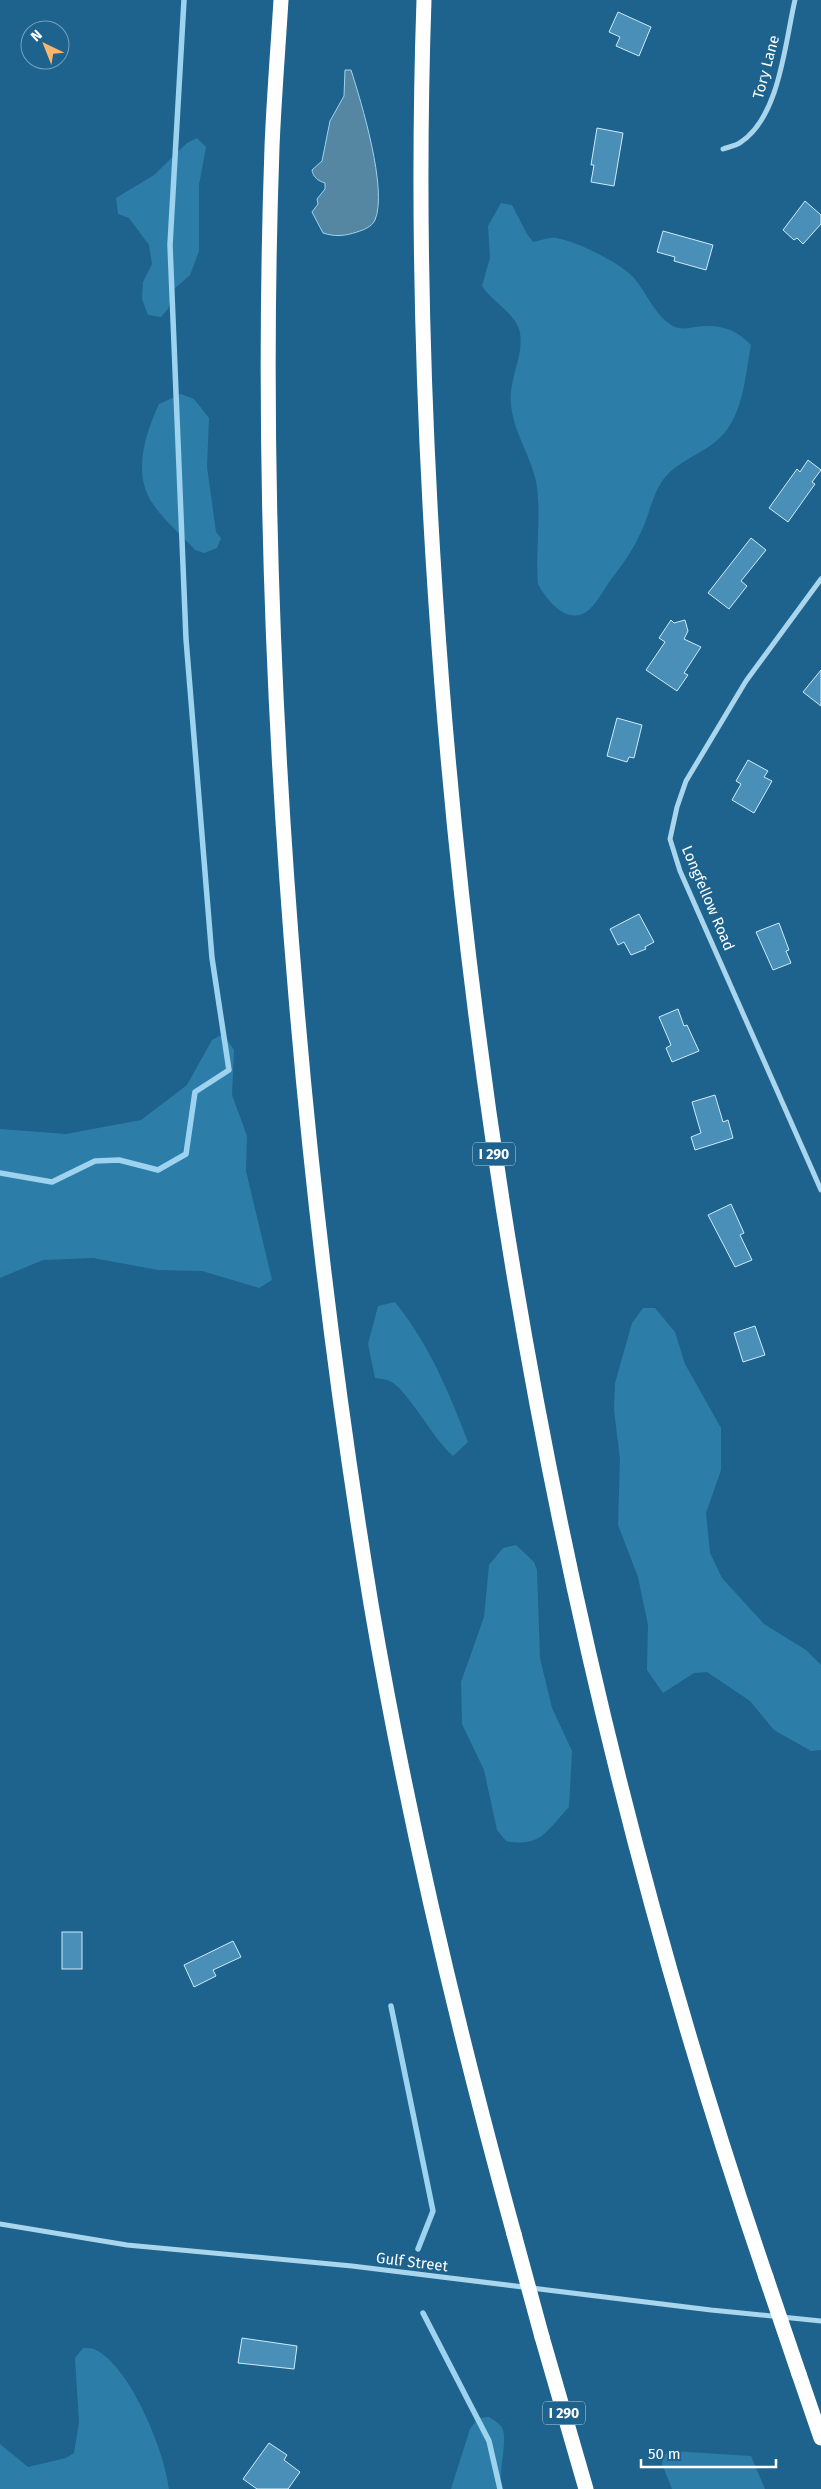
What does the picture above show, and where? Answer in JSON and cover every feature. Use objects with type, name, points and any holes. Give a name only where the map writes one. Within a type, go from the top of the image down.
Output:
[{"type":"highway","name":"I 290","points":[[281,0],[272,146],[270,510],[279,776],[307,1120],[326,1297],[372,1607],[434,1921],[485,2128],[586,2489]]},
{"type":"highway","name":"I 290","points":[[424,0],[420,164],[421,286],[426,440],[437,626],[458,867],[479,1048],[528,1364],[586,1644],[632,1836],[696,2065],[821,2438]]},
{"type":"street","name":"Tory Lane","points":[[723,149],[740,143],[757,127],[766,112],[777,84],[795,0]]},
{"type":"street","name":"Longfellow Road","points":[[821,579],[746,681],[690,772],[679,798],[670,839],[683,879],[821,1190]]},
{"type":"street","name":"Gulf Street","points":[[0,2224],[127,2245],[352,2266],[702,2309],[821,2321]]},
{"type":"shaded area","points":[[345,70],[351,70],[372,145],[378,188],[378,206],[375,220],[370,226],[353,233],[336,235],[323,233],[312,212],[318,204],[317,199],[325,189],[325,183],[313,175],[312,170],[322,161],[330,121],[344,96]]},
{"type":"shaded area","points":[[197,138],[206,147],[199,185],[199,251],[190,275],[173,290],[168,309],[161,317],[148,315],[142,299],[143,282],[152,264],[149,245],[129,218],[118,214],[116,198],[154,175],[187,143]]},
{"type":"shaded area","points":[[501,203],[512,205],[533,242],[553,238],[575,243],[628,272],[639,284],[661,316],[673,326],[681,328],[711,326],[726,328],[745,339],[751,345],[741,398],[732,422],[715,442],[674,469],[663,480],[642,529],[626,559],[590,609],[574,616],[560,610],[553,604],[538,584],[538,494],[530,461],[512,414],[511,404],[512,386],[520,351],[520,333],[514,320],[482,286],[490,258],[488,226]]},
{"type":"shaded area","points":[[181,394],[194,399],[209,418],[207,467],[216,532],[221,538],[217,548],[204,553],[195,550],[162,516],[153,504],[143,480],[142,467],[145,441],[159,404]]},
{"type":"shaded area","points":[[223,1034],[234,1050],[232,1095],[247,1136],[246,1171],[272,1280],[259,1288],[202,1271],[158,1270],[93,1258],[43,1260],[0,1278],[0,1129],[66,1134],[141,1120],[187,1085],[212,1040]]},
{"type":"shaded area","points":[[395,1302],[418,1335],[437,1369],[468,1442],[453,1456],[397,1386],[388,1380],[375,1378],[368,1344],[378,1306]]},
{"type":"shaded area","points":[[643,1308],[655,1308],[675,1332],[685,1364],[721,1428],[721,1470],[706,1513],[710,1553],[722,1578],[764,1624],[806,1650],[821,1665],[821,1750],[811,1751],[774,1730],[750,1701],[707,1672],[694,1673],[663,1693],[647,1670],[648,1625],[638,1577],[618,1525],[620,1459],[614,1410],[615,1383],[632,1323]]},
{"type":"shaded area","points":[[516,1545],[534,1562],[537,1570],[540,1658],[552,1708],[572,1751],[569,1807],[549,1830],[528,1842],[506,1841],[497,1830],[484,1770],[462,1724],[461,1682],[484,1617],[489,1565],[503,1548]]},
{"type":"shaded area","points":[[83,2348],[94,2349],[107,2358],[120,2372],[132,2391],[144,2411],[161,2454],[169,2489],[0,2489],[0,2444],[28,2467],[66,2458],[74,2453],[79,2422],[75,2358]]},
{"type":"shaded area","points":[[489,2417],[497,2422],[504,2435],[501,2489],[451,2489],[470,2429],[478,2418]]},
{"type":"shaded area","points":[[673,2451],[751,2456],[765,2489],[672,2489],[662,2464],[663,2455]]},
{"type":"building","points":[[618,12],[651,27],[639,56],[616,46],[620,37],[609,32]]},
{"type":"building","points":[[597,128],[623,133],[614,186],[591,182],[594,165],[591,165]]},
{"type":"building","points":[[805,201],[821,215],[821,224],[803,244],[797,238],[794,240],[783,230]]},
{"type":"building","points":[[663,231],[713,245],[706,270],[674,261],[675,257],[657,252]]},
{"type":"building","points":[[808,460],[821,470],[812,482],[815,484],[788,522],[769,508],[797,469],[800,472]]},
{"type":"building","points":[[751,538],[766,550],[741,581],[747,586],[729,609],[708,593]]},
{"type":"building","points":[[671,620],[674,623],[685,620],[688,631],[684,639],[701,647],[684,673],[688,675],[677,691],[646,670],[665,642],[659,638]]},
{"type":"building","points":[[821,670],[821,706],[803,692]]},
{"type":"building","points":[[617,718],[642,725],[634,758],[629,757],[627,762],[607,756]]},
{"type":"building","points":[[748,760],[768,771],[764,777],[772,781],[754,813],[732,800],[741,784],[736,781]]},
{"type":"building","points":[[639,914],[654,942],[645,947],[646,949],[631,955],[624,942],[618,945],[610,929]]},
{"type":"building","points":[[779,923],[789,950],[786,951],[791,963],[773,970],[756,932]]},
{"type":"building","points":[[678,1009],[684,1026],[687,1025],[699,1051],[672,1062],[666,1048],[671,1045],[659,1017]]},
{"type":"building","points":[[715,1095],[723,1122],[728,1120],[733,1138],[695,1150],[691,1137],[701,1133],[692,1102]]},
{"type":"building","points":[[731,1204],[744,1233],[740,1235],[752,1260],[735,1267],[708,1215]]},
{"type":"building","points":[[755,1326],[765,1355],[743,1362],[734,1333]]},
{"type":"building","points":[[62,1932],[82,1932],[82,1969],[62,1969]]},
{"type":"building","points":[[233,1941],[241,1957],[213,1970],[216,1976],[194,1987],[184,1965]]},
{"type":"building","points":[[242,2338],[297,2346],[294,2369],[238,2363]]},
{"type":"building","points":[[269,2443],[287,2455],[284,2460],[300,2472],[288,2489],[257,2489],[243,2479]]},
{"type":"waterway","points":[[0,1173],[52,1182],[95,1161],[119,1160],[158,1170],[186,1154],[195,1092],[229,1070],[212,958],[186,639],[170,245],[184,0]]},
{"type":"waterway","points":[[391,2006],[433,2211],[418,2249]]},
{"type":"waterway","points":[[423,2313],[489,2441],[500,2489]]}]
